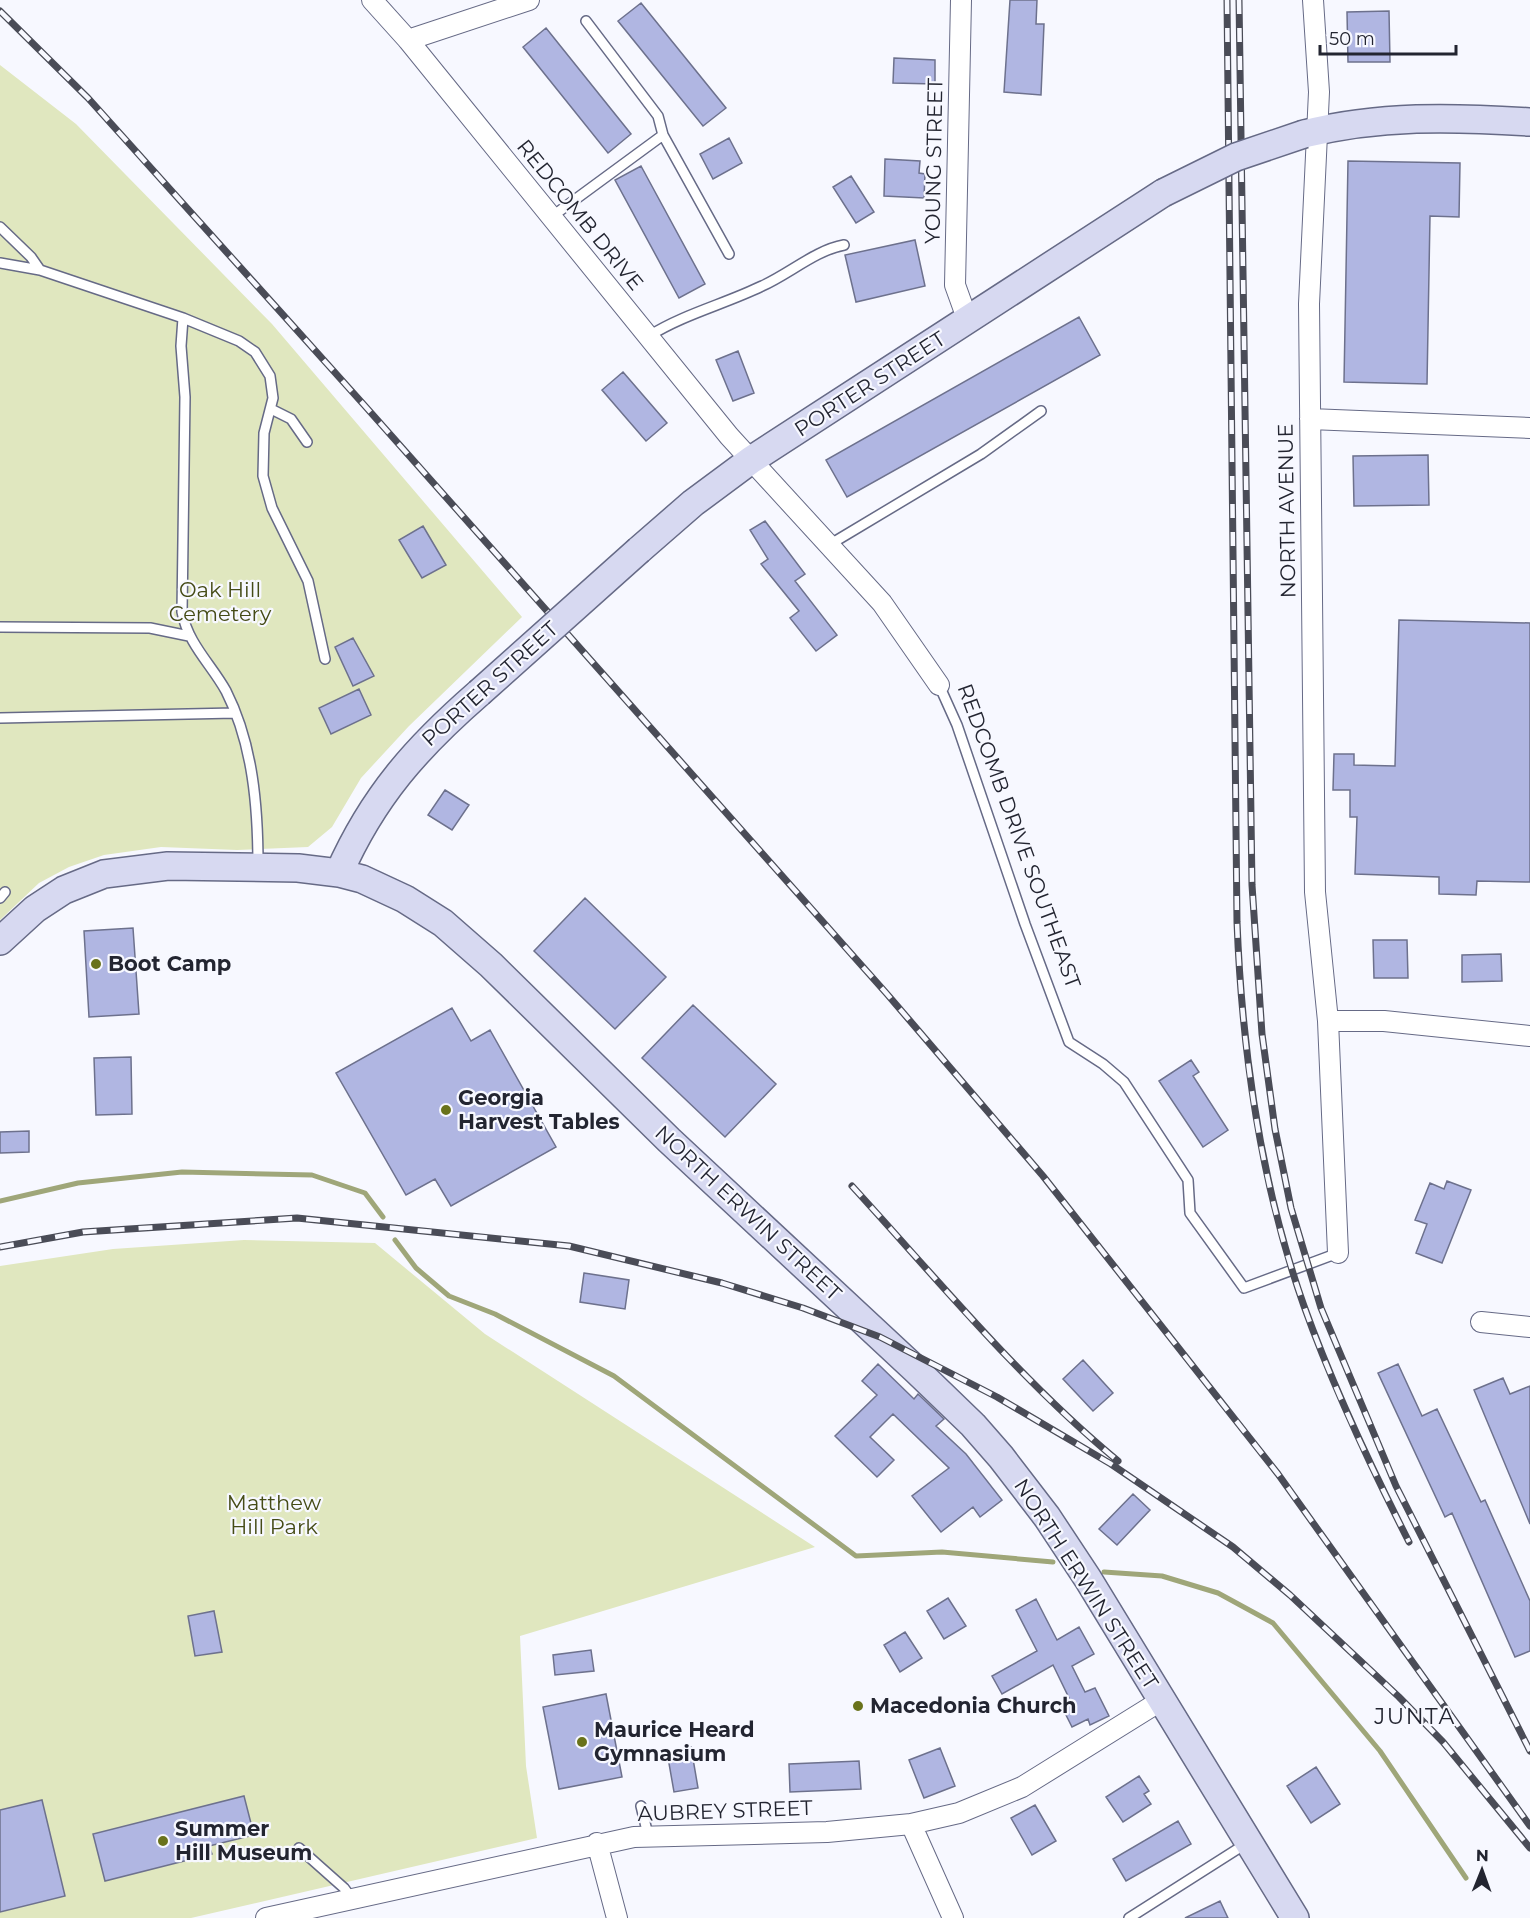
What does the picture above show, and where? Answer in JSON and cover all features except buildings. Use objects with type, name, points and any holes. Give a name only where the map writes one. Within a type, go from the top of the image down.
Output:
[{"type":"street","name":"REDCOMB DRIVE","points":[[372,0],[408,40],[550,218],[751,460]]},
{"type":"street","points":[[408,40],[530,0]]},
{"type":"street","name":"YOUNG STREET","points":[[961,0],[955,285],[968,321]]},
{"type":"street","name":"NORTH AVENUE","points":[[1313,0],[1319,92],[1311,132],[1309,304],[1315,892],[1328,1021],[1338,1253]]},
{"type":"street","name":"PORTER STREET","points":[[339,873],[369,816],[402,768],[438,729],[693,503],[751,460],[1163,193],[1236,157],[1311,132],[1348,124],[1406,118],[1530,122]]},
{"type":"street","points":[[1310,419],[1530,428]]},
{"type":"street","name":"REDCOMB DRIVE SOUTHEAST","points":[[751,460],[882,603],[939,685]]},
{"type":"street","name":"NORTH ERWIN STREET","points":[[0,941],[47,900],[104,874],[168,866],[258,867],[339,873],[362,879],[405,899],[460,937],[669,1140],[973,1425],[1047,1517],[1295,1918]]},
{"type":"street","points":[[1328,1021],[1384,1020],[1530,1036]]},
{"type":"street","points":[[1481,1322],[1530,1328]]},
{"type":"street","name":"AUBREY STREET","points":[[279,1917],[597,1843],[648,1835],[811,1833],[911,1824],[976,1808],[1022,1787],[1162,1701]]},
{"type":"street","points":[[911,1824],[953,1918]]},
{"type":"street","points":[[597,1843],[617,1918]]},
{"type":"lane","points":[[586,21],[658,116],[663,135],[729,254]]},
{"type":"lane","points":[[550,218],[663,135]]},
{"type":"lane","points":[[0,227],[31,257],[40,270]]},
{"type":"lane","points":[[649,336],[671,322],[744,295],[829,250],[844,245]]},
{"type":"lane","points":[[0,263],[40,270],[183,318],[222,333],[255,352],[270,376],[273,398],[264,433],[265,484],[272,508],[308,581],[325,659]]},
{"type":"lane","points":[[183,318],[181,346],[185,397],[182,612],[189,636],[219,679],[235,713],[249,765],[257,812],[258,867]]},
{"type":"lane","points":[[271,409],[291,419],[307,442]]},
{"type":"lane","points":[[829,545],[981,454],[1041,411]]},
{"type":"lane","points":[[0,627],[150,628],[189,636]]},
{"type":"lane","name":"REDCOMB DRIVE SOUTHEAST","points":[[939,685],[957,725],[1024,924],[1069,1042],[1103,1064],[1124,1082],[1188,1180],[1190,1213],[1244,1288],[1338,1253]]},
{"type":"lane","points":[[0,718],[235,713]]},
{"type":"lane","points":[[641,1806],[648,1835]]},
{"type":"lane","points":[[1129,1918],[1249,1842]]},
{"type":"lane","points":[[299,1848],[344,1888],[352,1899]]},
{"type":"green space","name":"Oak Hill Cemetery","points":[[0,65],[76,124],[272,324],[522,617],[409,726],[361,778],[332,827],[308,847],[237,850],[161,847],[104,855],[69,867],[39,883],[0,920]]},
{"type":"green space","name":"Matthew Hill Park","points":[[244,1240],[375,1243],[485,1334],[815,1547],[520,1636],[526,1766],[537,1838],[191,1918],[0,1918],[0,1266],[113,1249]]},
{"type":"waterway","points":[[0,1201],[78,1183],[182,1172],[312,1175],[365,1193],[383,1217]]},
{"type":"waterway","points":[[395,1240],[416,1268],[449,1296],[495,1314],[614,1376],[856,1556],[942,1552],[1053,1562]]},
{"type":"waterway","points":[[1104,1572],[1162,1576],[1218,1593],[1273,1623],[1380,1751],[1466,1878]]},
{"type":"railway","points":[[1227,0],[1237,922],[1243,1019],[1265,1164],[1289,1259],[1327,1366],[1409,1542]]},
{"type":"railway","points":[[1239,0],[1252,885],[1262,1034],[1275,1129],[1291,1208],[1321,1308],[1396,1486],[1530,1751]]},
{"type":"railway","points":[[0,11],[88,98],[365,406],[887,994],[1043,1176],[1278,1474],[1530,1826]]},
{"type":"railway","points":[[852,1186],[1013,1363],[1082,1430],[1118,1461]]},
{"type":"railway","points":[[0,1247],[83,1232],[297,1218],[569,1246],[722,1283],[803,1308],[880,1337],[997,1397],[1111,1464],[1233,1547],[1290,1595],[1399,1697],[1443,1742],[1530,1848]]},
{"type":"place","name":"Boot Camp","points":[[96,964]]},
{"type":"place","name":"Georgia Harvest Tables","points":[[446,1110]]},
{"type":"place","name":"Macedonia Church","points":[[858,1706]]},
{"type":"place","name":"Maurice Heard Gymnasium","points":[[582,1742]]},
{"type":"place","name":"Summer Hill Museum","points":[[163,1841]]},
{"type":"district","name":"JUNTA","points":[[1415,1716]]}]
